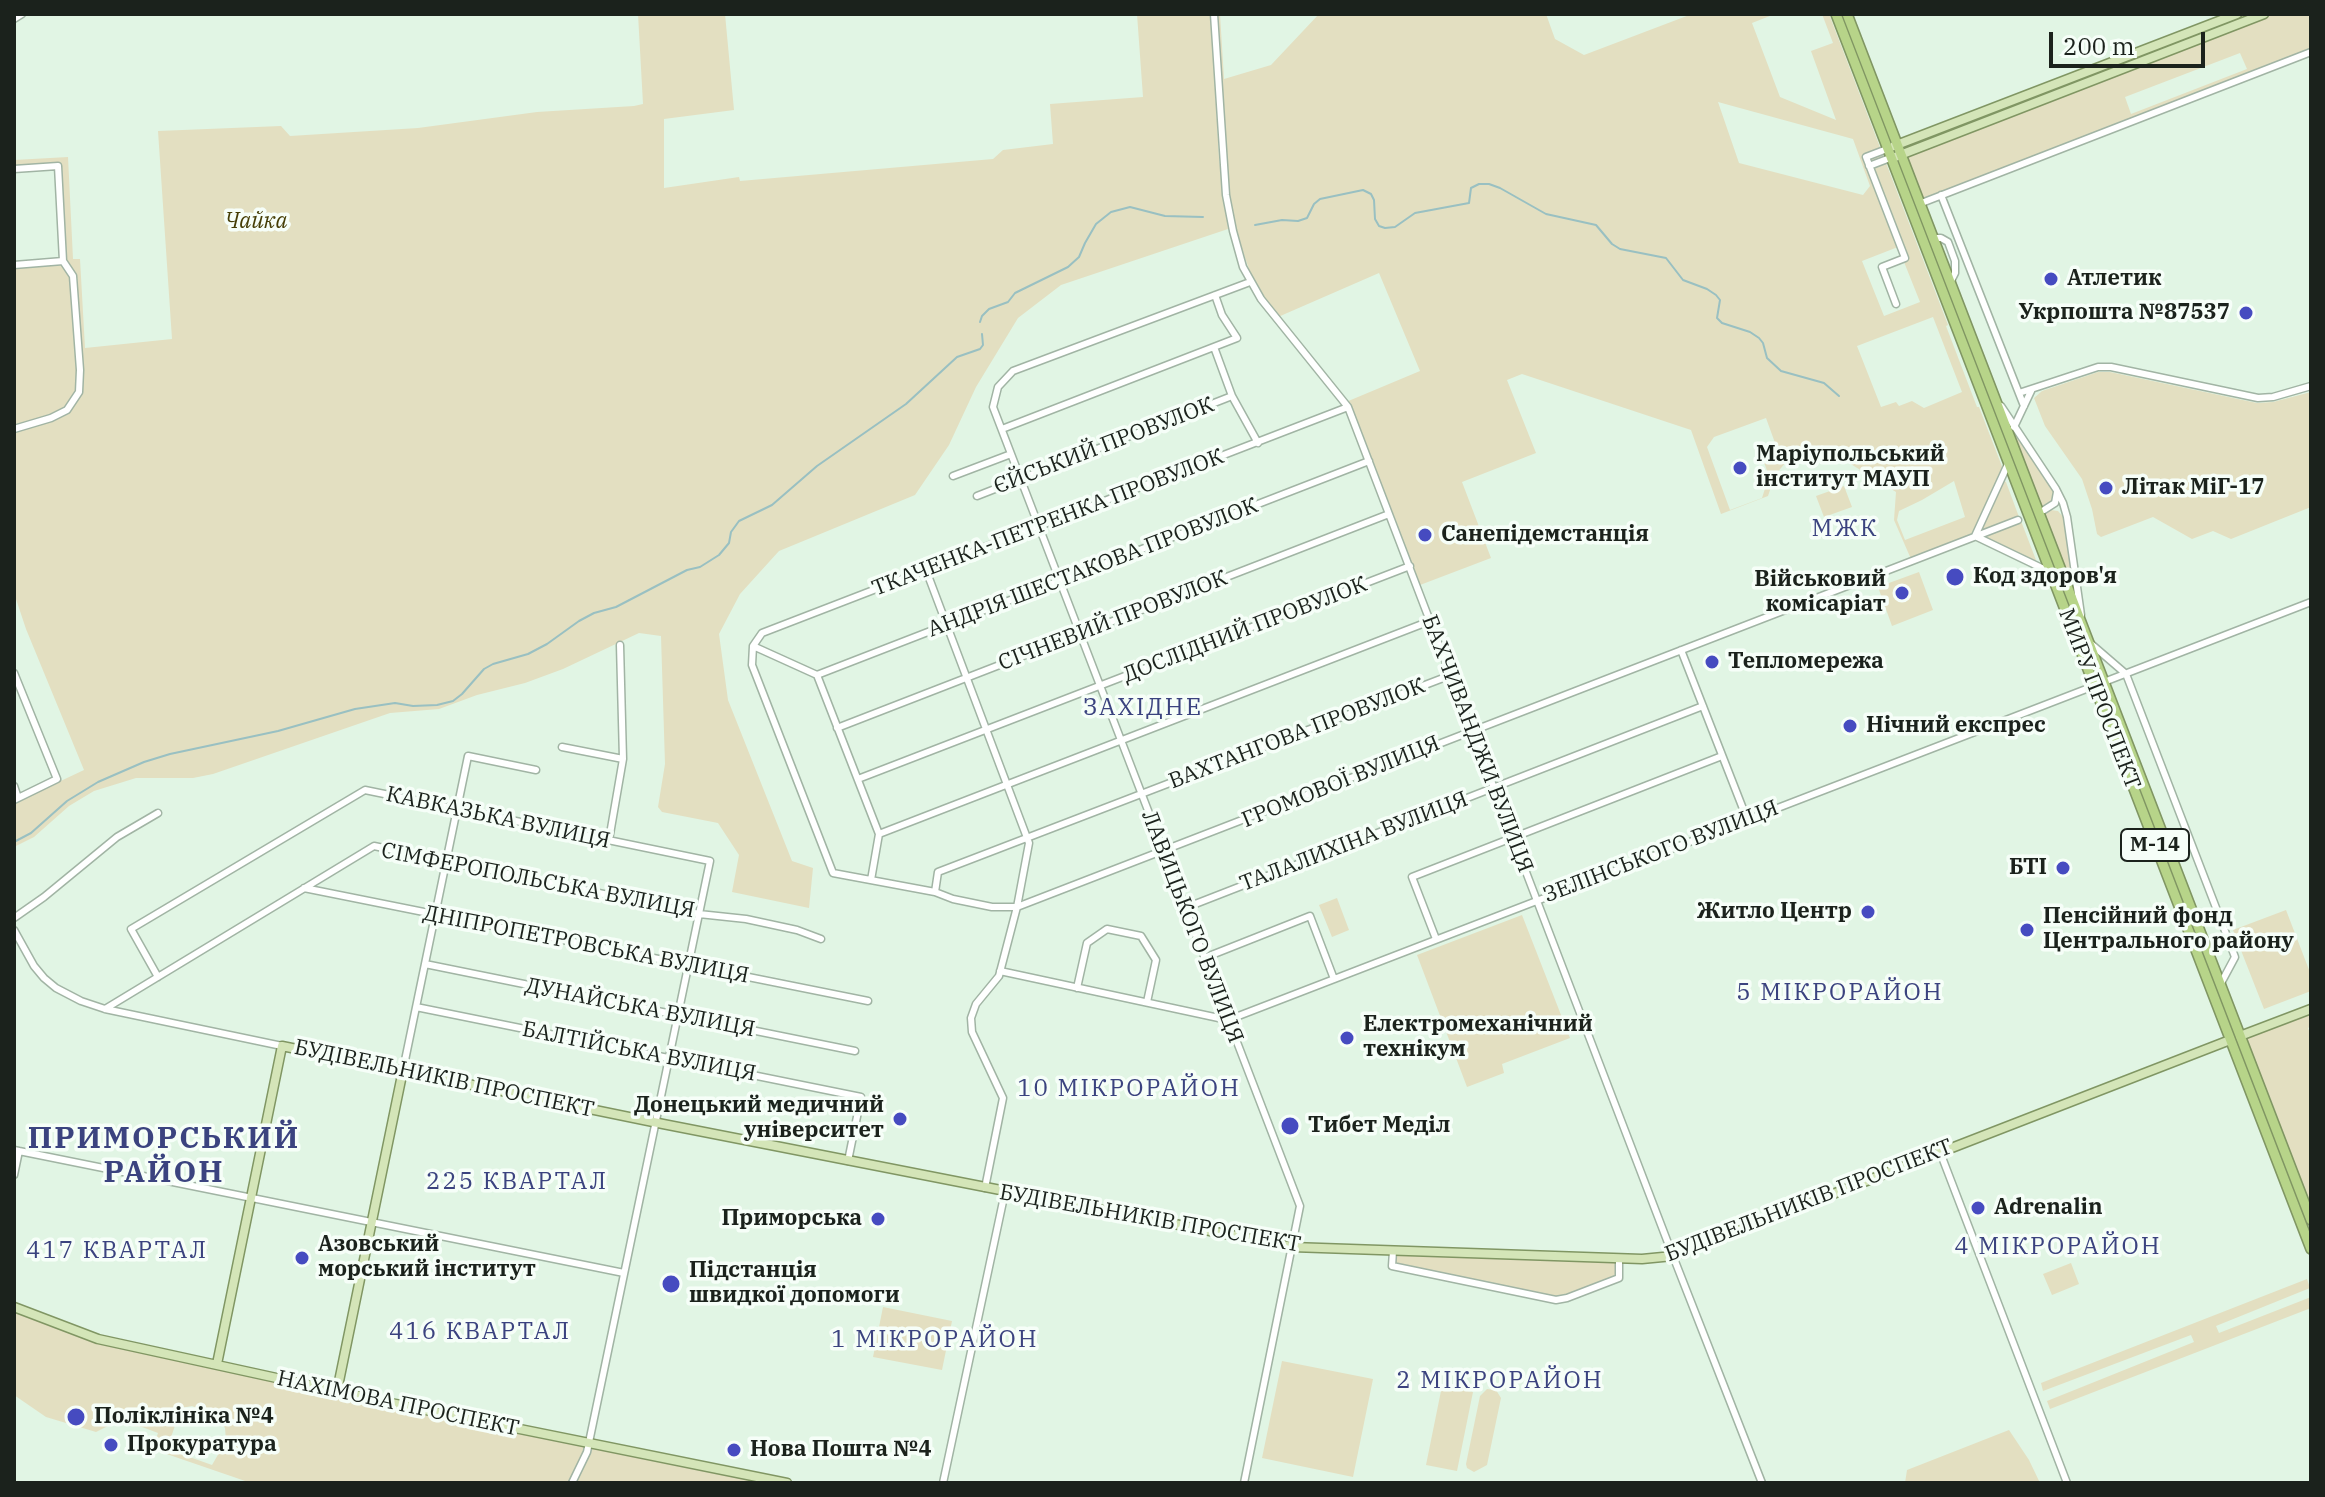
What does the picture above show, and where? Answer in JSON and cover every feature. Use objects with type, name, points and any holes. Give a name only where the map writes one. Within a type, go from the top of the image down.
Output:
[{"type":"highway","name":"МИРУ ПРОСПЕКТ","points":[[1836,14],[1846,22],[1914,205],[1932,238],[1950,283],[2085,635],[2099,684],[2235,1038],[2311,1249]]},
{"type":"highway","name":"МИРУ ПРОСПЕКТ","points":[[1919,217],[1924,246],[2050,572],[2099,684],[2220,985],[2235,1038],[2311,1220]]},
{"type":"main road","points":[[1894,152],[2237,14]]},
{"type":"main road","points":[[1894,152],[2264,14]]},
{"type":"main road","name":"БУДІВЕЛЬНИКІВ ПРОСПЕКТ","points":[[282,1046],[1292,1247],[1650,1259],[1673,1256],[2311,1009]]},
{"type":"main road","points":[[217,1364],[282,1046]]},
{"type":"main road","points":[[337,1391],[403,1070]]},
{"type":"main road","name":"НАХІМОВА ПРОСПЕКТ","points":[[14,1307],[98,1339],[787,1483]]},
{"type":"street","points":[[14,19],[22,14]]},
{"type":"street","name":"БАХЧИВАНДЖИ ВУЛИЦЯ","points":[[1214,14],[1226,195],[1233,231],[1250,282],[1348,407],[1762,1483]]},
{"type":"street","points":[[1914,205],[2311,52]]},
{"type":"street","points":[[1894,152],[1866,157],[1905,258],[1882,267],[1896,304]]},
{"type":"street","points":[[1869,166],[1894,152]]},
{"type":"street","points":[[14,169],[58,166],[63,261],[73,276],[80,354],[79,392],[70,406],[58,416],[14,429]]},
{"type":"street","points":[[1941,195],[2024,406]]},
{"type":"street","points":[[1924,246],[1932,238]]},
{"type":"street","points":[[14,265],[63,261]]},
{"type":"street","points":[[1002,429],[1237,338],[1222,315],[1215,295],[1250,282]]},
{"type":"street","name":"ЛАВИЦЬКОГО ВУЛИЦЯ","points":[[1215,295],[1013,371],[998,387],[993,407],[1300,1206],[1244,1483]]},
{"type":"street","points":[[1214,347],[1232,396],[1258,443]]},
{"type":"street","points":[[2019,393],[2098,367],[2111,367],[2246,397],[2273,397],[2311,386]]},
{"type":"street","points":[[2009,438],[2032,389]]},
{"type":"street","points":[[1992,393],[2056,489],[2067,517],[2085,635],[2126,674],[2235,957],[2220,985]]},
{"type":"street","name":"ЄЙСЬКИЙ ПРОВУЛОК","points":[[977,496],[1232,396]]},
{"type":"street","name":"ТКАЧЕНКА-ПЕТРЕНКА ПРОВУЛОК","points":[[753,646],[762,633],[1348,407]]},
{"type":"street","points":[[953,476],[1011,454]]},
{"type":"street","name":"АНДРІЯ ШЕСТАКОВА ПРОВУЛОК","points":[[817,675],[1369,461]]},
{"type":"street","points":[[2008,464],[1975,536],[2050,572]]},
{"type":"street","points":[[2056,489],[2056,500],[2048,508],[2059,509],[2067,517]]},
{"type":"street","name":"СІЧНЕВИЙ ПРОВУЛОК","points":[[837,728],[1389,514]]},
{"type":"street","name":"ГРОМОВОЇ ВУЛИЦЯ","points":[[753,646],[752,665],[833,873],[935,892],[992,907],[1017,907],[2018,520]]},
{"type":"street","name":"ДОСЛІДНИЙ ПРОВУЛОК","points":[[858,779],[1410,566]]},
{"type":"street","points":[[926,570],[1028,838],[1029,848],[1000,971],[996,981],[976,1004],[971,1018],[972,1032],[1003,1098],[985,1188]]},
{"type":"street","name":"ЗЕЛІНСЬКОГО ВУЛИЦЯ","points":[[1228,1020],[2311,602]]},
{"type":"street","points":[[879,834],[1430,621]]},
{"type":"street","points":[[609,840],[623,759],[620,645]]},
{"type":"street","points":[[753,646],[817,675],[879,834],[871,880]]},
{"type":"street","points":[[1681,650],[1747,819]]},
{"type":"street","points":[[14,673],[57,779],[16,799],[14,786]]},
{"type":"street","name":"ВАХТАНГОВА ПРОВУЛОК","points":[[935,892],[938,872],[1451,675]]},
{"type":"street","name":"ТАЛАЛИХІНА ВУЛИЦЯ","points":[[1185,908],[1703,706]]},
{"type":"street","points":[[562,747],[623,759]]},
{"type":"street","points":[[403,1070],[468,756],[536,770]]},
{"type":"street","points":[[1436,939],[1412,877],[1722,756]]},
{"type":"street","name":"КАВКАЗЬКА ВУЛИЦЯ","points":[[158,977],[131,929],[365,790],[710,861],[699,914]]},
{"type":"street","points":[[14,918],[117,837],[158,813]]},
{"type":"street","name":"СІМФЕРОПОЛЬСЬКА ВУЛИЦЯ","points":[[105,1009],[374,846],[699,914],[746,919],[797,930],[821,939]]},
{"type":"street","name":"ДНІПРОПЕТРОВСЬКА ВУЛИЦЯ","points":[[304,888],[868,1001]]},
{"type":"street","points":[[572,1483],[587,1452],[699,914]]},
{"type":"street","points":[[1204,958],[1310,916],[1334,979]]},
{"type":"street","points":[[1077,988],[1087,943],[1107,929],[1141,936],[1156,960],[1147,1002]]},
{"type":"street","name":"БУДІВЕЛЬНИКІВ ПРОСПЕКТ","points":[[14,930],[34,966],[44,978],[69,996],[105,1009],[282,1046]]},
{"type":"street","name":"ДУНАЙСЬКА ВУЛИЦЯ","points":[[425,964],[855,1051]]},
{"type":"street","points":[[1000,971],[1228,1020]]},
{"type":"street","name":"БАЛТІЙСЬКА ВУЛИЦЯ","points":[[416,1007],[861,1097],[848,1161]]},
{"type":"street","points":[[14,1175],[16,1151],[624,1273]]},
{"type":"street","points":[[1940,1152],[2067,1483]]},
{"type":"street","points":[[943,1483],[1005,1192]]},
{"type":"street","points":[[1393,1251],[1392,1266],[1556,1300],[1619,1278],[1619,1258]]},
{"type":"green space","name":"Чайка","points":[[638,14],[725,14],[734,110],[664,119],[664,188],[739,177],[740,181],[993,159],[1003,150],[1053,144],[1050,104],[1143,97],[1137,14],[1211,14],[1219,158],[1228,229],[1061,285],[1018,318],[976,387],[949,445],[915,495],[779,551],[740,594],[719,634],[728,700],[792,861],[813,868],[809,908],[732,892],[739,855],[718,823],[662,812],[658,807],[665,764],[661,636],[639,633],[563,669],[439,709],[390,713],[213,774],[193,778],[136,778],[94,791],[69,806],[34,837],[14,847],[14,803],[84,770],[14,593],[14,432],[72,407],[81,392],[83,370],[77,276],[65,257],[56,170],[14,171],[14,160],[68,157],[73,259],[80,259],[85,348],[172,339],[158,131],[281,126],[290,136],[418,128],[537,112],[643,104]]},
{"type":"green space","points":[[1217,14],[1220,14],[1224,79],[1271,65],[1319,14],[1546,14],[1555,39],[1584,55],[1692,14],[1775,14],[1752,23],[1780,97],[1836,120],[1811,51],[1833,43],[1822,14],[1829,14],[2003,469],[1973,535],[1911,559],[1894,520],[1896,492],[1828,450],[1807,451],[1787,461],[1775,475],[1768,496],[1721,514],[1691,430],[1522,374],[1507,380],[1536,453],[1462,482],[1491,558],[1420,585],[1358,425],[1346,402],[1420,371],[1379,273],[1278,317],[1253,281],[1236,231],[1229,195]],"holes":[[[1718,102],[1853,139],[1870,186],[1863,195],[1739,163]],[[1898,247],[1920,302],[1884,316],[1862,261]],[[1933,317],[1962,392],[1924,408],[1912,401],[1899,406],[1896,402],[1881,407],[1857,346]],[[1766,418],[1778,451],[1762,457],[1769,476],[1762,498],[1730,510],[1707,447],[1714,437]],[[1954,481],[1965,517],[1905,540],[1897,520],[1899,511]]]},
{"type":"green space","points":[[2244,14],[2257,14],[1909,149],[1907,144]]},
{"type":"green space","points":[[2273,14],[2311,14],[2311,48],[1922,199],[1906,156]],"holes":[[[2240,53],[2247,69],[2131,114],[2125,97]]]},
{"type":"green space","points":[[62,265],[71,279],[78,354],[77,391],[69,405],[51,417],[14,427],[14,268]]},
{"type":"green space","points":[[2098,372],[2257,403],[2311,392],[2311,507],[2231,539],[2213,531],[2192,539],[2153,517],[2101,537],[2097,534],[2082,479],[2045,426],[2034,398],[2042,391]]},
{"type":"green space","points":[[2015,431],[2054,489],[2051,504],[2042,509],[2013,435]]},
{"type":"green space","points":[[2003,480],[2019,517],[1980,532]]},
{"type":"green space","points":[[1844,486],[1852,507],[1824,517],[1816,496]]},
{"type":"green space","points":[[2058,511],[2065,519],[2078,602],[2043,512]]},
{"type":"green space","points":[[2021,521],[2036,560],[2035,563],[1981,537]]},
{"type":"green space","points":[[1919,572],[1933,610],[1892,626],[1878,587]]},
{"type":"green space","points":[[1337,898],[1349,930],[1332,937],[1319,905]]},
{"type":"green space","points":[[2286,910],[2311,975],[2311,991],[2264,1009],[2233,930]]},
{"type":"green space","points":[[1522,915],[1570,1038],[1502,1064],[1504,1073],[1467,1087],[1417,955]]},
{"type":"green space","points":[[2311,1012],[2311,1026],[2308,1028],[2311,1036],[2311,1210],[2270,1097],[2267,1097],[2244,1037]]},
{"type":"green space","points":[[1395,1254],[1616,1261],[1616,1276],[1556,1298],[1395,1264]]},
{"type":"green space","points":[[2071,1263],[2079,1284],[2052,1295],[2043,1274]]},
{"type":"green space","points":[[2307,1279],[2310,1288],[2216,1326],[2219,1333],[2311,1297],[2311,1308],[2050,1409],[2047,1401],[2194,1342],[2191,1335],[2043,1391],[2041,1383]]},
{"type":"green space","points":[[883,1307],[952,1321],[942,1370],[873,1357]]},
{"type":"green space","points":[[14,1309],[83,1337],[783,1483],[251,1483],[155,1450],[158,1433],[142,1427],[112,1424],[96,1432],[46,1417],[14,1395]],"holes":[[[192,1406],[215,1416],[225,1428],[226,1441],[212,1465],[167,1449],[181,1408]]]},
{"type":"green space","points":[[1282,1361],[1373,1379],[1353,1477],[1262,1458]]},
{"type":"green space","points":[[1442,1386],[1473,1392],[1457,1471],[1426,1465]]},
{"type":"green space","points":[[1487,1389],[1496,1390],[1501,1398],[1487,1465],[1474,1472],[1466,1464],[1480,1396]]},
{"type":"green space","points":[[2009,1430],[2040,1483],[1905,1483],[1907,1470]]},
{"type":"waterway","points":[[1255,225],[1282,220],[1298,221],[1307,218],[1320,199],[1363,190],[1371,194],[1374,200],[1375,219],[1379,226],[1395,227],[1415,213],[1469,203],[1471,188],[1489,184],[1546,214],[1596,225],[1620,249],[1666,258],[1683,280],[1716,295],[1720,300],[1717,318],[1759,338],[1767,358],[1781,371],[1824,383],[1839,396]]},
{"type":"waterway","points":[[980,322],[989,309],[1008,302],[1015,293],[1068,267],[1079,257],[1096,224],[1111,212],[1130,207],[1165,216],[1203,217]]},
{"type":"waterway","points":[[14,842],[31,833],[67,801],[98,782],[144,762],[278,731],[355,709],[395,703],[413,706],[453,701],[484,669],[493,664],[528,654],[594,613],[616,607],[719,555],[729,543],[731,532],[739,521],[772,505],[817,466],[906,404],[957,357],[980,349],[983,345],[982,334]]},
{"type":"place","name":"Атлетик","points":[[2051,279]]},
{"type":"place","name":"Укрпошта №87537","points":[[2246,313]]},
{"type":"place","name":"Маріупольський інститут МАУП","points":[[1740,468]]},
{"type":"place","name":"Літак МіГ-17","points":[[2106,488]]},
{"type":"place","name":"Санепідемстанція","points":[[1425,535]]},
{"type":"place","name":"Код здоров'я","points":[[1955,577]]},
{"type":"place","name":"Військовий комісаріат","points":[[1902,593]]},
{"type":"place","name":"Тепломережа","points":[[1712,662]]},
{"type":"place","name":"Нічний експрес","points":[[1850,726]]},
{"type":"place","name":"БТІ","points":[[2063,868]]},
{"type":"place","name":"Житло Центр","points":[[1868,912]]},
{"type":"place","name":"Пенсійний фонд Центрального району","points":[[2027,930]]},
{"type":"place","name":"Електромеханічний технікум","points":[[1347,1038]]},
{"type":"place","name":"Донецький медичний університет","points":[[900,1119]]},
{"type":"place","name":"Тибет Меділ","points":[[1290,1126]]},
{"type":"place","name":"Adrenalin","points":[[1978,1208]]},
{"type":"place","name":"Приморська","points":[[878,1219]]},
{"type":"place","name":"Азовський морський інститут","points":[[302,1258]]},
{"type":"place","name":"Підстанція швидкої допомоги","points":[[671,1284]]},
{"type":"place","name":"Поліклініка №4","points":[[76,1417]]},
{"type":"place","name":"Прокуратура","points":[[111,1445]]},
{"type":"place","name":"Нова Пошта №4","points":[[734,1450]]},
{"type":"district","name":"МЖК","points":[[1845,529]]},
{"type":"district","name":"ЗАХІДНЕ","points":[[1143,708]]},
{"type":"district","name":"5 МІКРОРАЙОН","points":[[1840,993]]},
{"type":"district","name":"10 МІКРОРАЙОН","points":[[1129,1089]]},
{"type":"district","name":"ПРИМОРСЬКИЙ РАЙОН","points":[[164,1156]]},
{"type":"district","name":"225 КВАРТАЛ","points":[[517,1182]]},
{"type":"district","name":"4 МІКРОРАЙОН","points":[[2058,1247]]},
{"type":"district","name":"417 КВАРТАЛ","points":[[117,1251]]},
{"type":"district","name":"416 КВАРТАЛ","points":[[480,1332]]},
{"type":"district","name":"1 МІКРОРАЙОН","points":[[935,1340]]},
{"type":"district","name":"2 МІКРОРАЙОН","points":[[1500,1381]]}]
